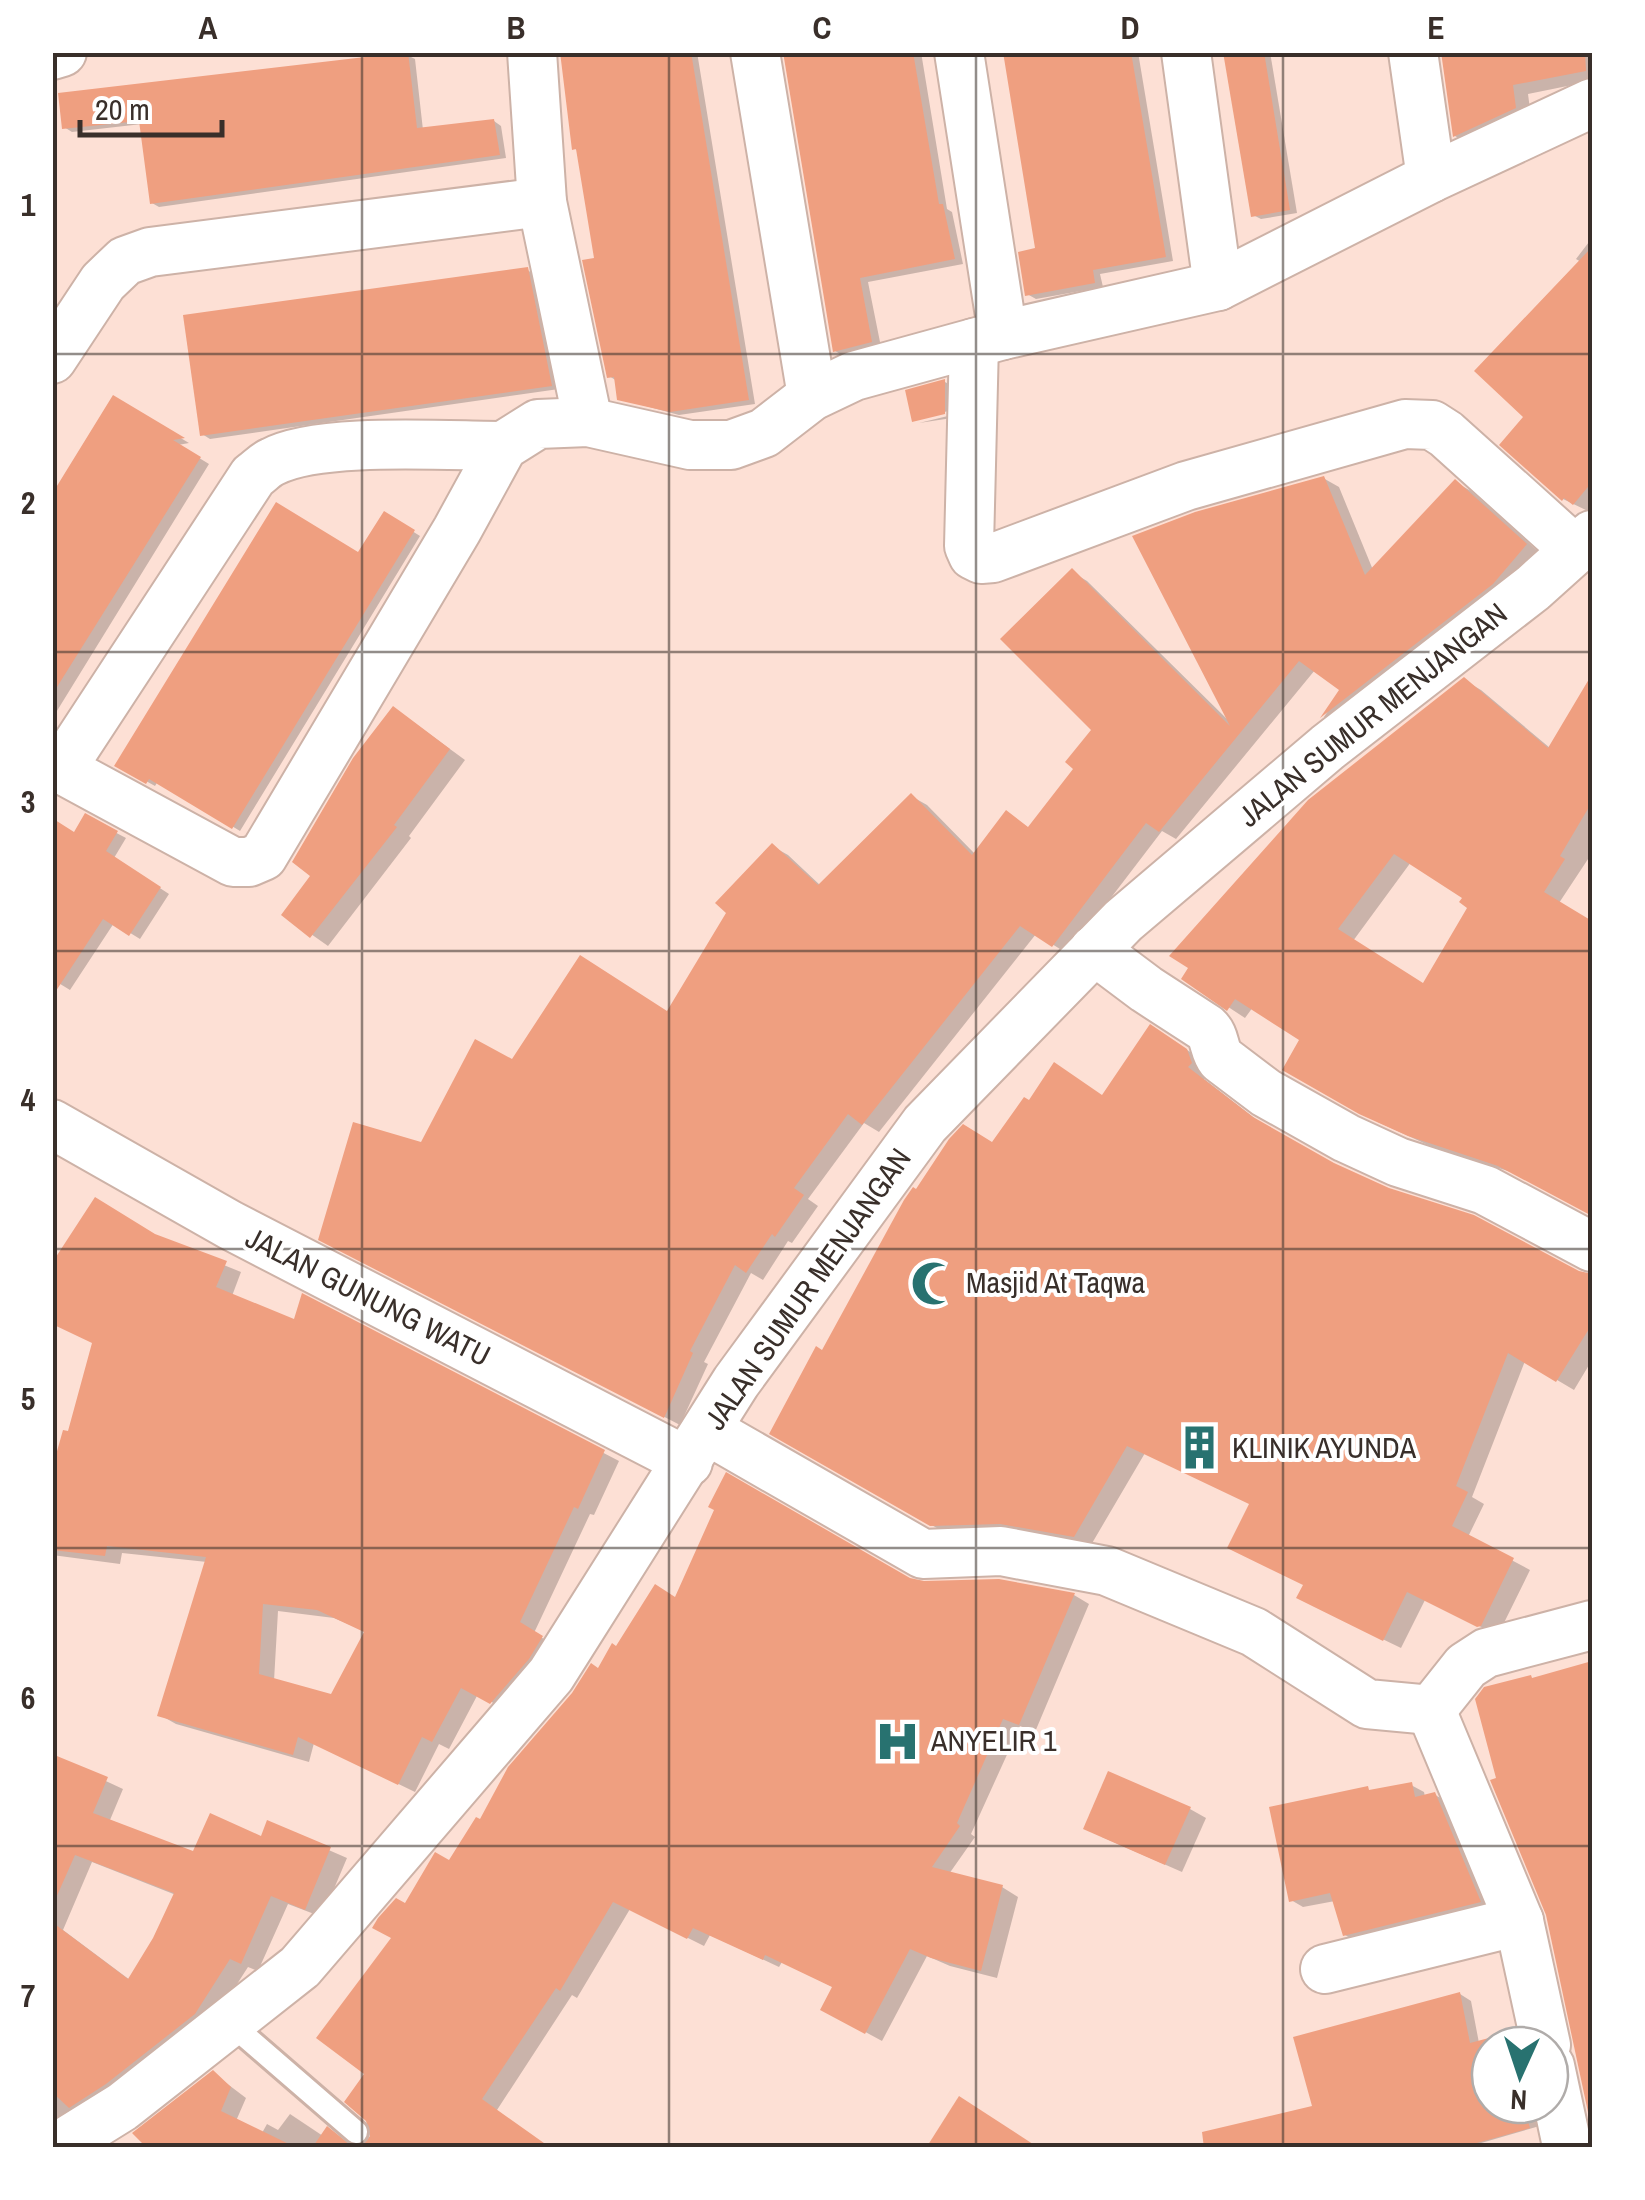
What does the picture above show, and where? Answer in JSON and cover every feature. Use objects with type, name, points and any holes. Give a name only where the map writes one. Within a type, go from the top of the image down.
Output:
[{"type":"street","points":[[52,55],[62,52]]},
{"type":"street","points":[[532,52],[542,202],[588,422]]},
{"type":"street","points":[[755,52],[812,396]]},
{"type":"street","points":[[959,52],[989,339],[969,546],[974,555],[993,558],[1186,486],[1405,424],[1432,425],[1446,434],[1584,543]]},
{"type":"street","points":[[1186,52],[1218,286]]},
{"type":"street","points":[[1413,52],[1430,178]]},
{"type":"street","points":[[503,446],[335,447],[272,462],[253,476],[57,766],[233,862],[249,862],[263,856],[503,446],[538,424],[588,422],[690,445],[731,445],[764,433],[812,396],[854,376],[989,339],[1218,286],[1430,178],[1592,104]]},
{"type":"street","points":[[52,359],[102,282],[125,261],[150,252],[542,202]]},
{"type":"street","name":"JALAN SUMUR MENJANGAN","points":[[56,2148],[122,2107],[307,1958],[552,1675],[736,1382],[925,1124],[1123,920],[1328,747],[1533,588],[1584,543]]},
{"type":"street","points":[[1094,950],[1206,1028],[1221,1059],[1266,1093],[1346,1138],[1398,1162],[1485,1190],[1592,1247]]},
{"type":"street","name":"JALAN GUNUNG WATU","points":[[52,1124],[230,1226],[923,1554],[1001,1551],[1108,1572],[1254,1632],[1368,1704],[1431,1710]]},
{"type":"street","points":[[1542,2025],[1519,1921],[1431,1710],[1466,1666],[1486,1652],[1592,1625]]},
{"type":"street","points":[[1325,1969],[1519,1921]]},
{"type":"lane","points":[[230,2023],[356,2132]]},
{"type":"building","points":[[408,52],[417,128],[494,119],[500,155],[150,204],[139,121],[62,129],[58,93]]},
{"type":"building","points":[[560,52],[691,52],[749,400],[670,412],[617,400],[614,377],[607,378],[582,260],[594,258],[576,149],[572,150]]},
{"type":"building","points":[[783,52],[913,52],[939,204],[943,204],[955,259],[860,278],[872,342],[833,352]]},
{"type":"building","points":[[1003,52],[1131,52],[1166,257],[1093,270],[1095,283],[1025,296],[1018,252],[1035,248]]},
{"type":"building","points":[[1223,52],[1264,52],[1290,210],[1251,217]]},
{"type":"building","points":[[1441,52],[1585,52],[1586,71],[1513,85],[1516,108],[1453,137]]},
{"type":"building","points":[[1592,247],[1592,482],[1573,505],[1564,498],[1562,501],[1499,445],[1523,417],[1474,371]]},
{"type":"building","points":[[528,267],[552,386],[200,436],[183,315]]},
{"type":"building","points":[[945,379],[945,414],[912,422],[905,390]]},
{"type":"building","points":[[113,395],[185,438],[173,440],[201,457],[52,695],[52,494]]},
{"type":"building","points":[[1324,476],[1365,575],[1455,479],[1527,544],[1493,584],[1320,718],[1339,690],[1299,661],[1159,832],[1146,823],[1052,947],[1020,926],[862,1125],[848,1114],[794,1188],[804,1195],[746,1273],[735,1265],[690,1351],[693,1353],[664,1418],[318,1240],[353,1122],[421,1142],[475,1039],[512,1059],[580,955],[667,1011],[726,913],[715,903],[772,843],[818,885],[911,793],[972,855],[1006,810],[1028,827],[1073,769],[1065,762],[1091,730],[1000,639],[1072,568],[1230,726],[1132,536],[1195,512]]},
{"type":"building","points":[[276,502],[358,552],[384,511],[415,530],[232,829],[149,779],[146,784],[114,766]]},
{"type":"building","points":[[1592,674],[1592,802],[1544,892],[1592,921],[1592,1216],[1498,1166],[1408,1136],[1359,1114],[1282,1070],[1299,1040],[1235,999],[1227,1011],[1181,979],[1188,968],[1169,956],[1308,800],[1464,677],[1548,748]],"holes":[[[1394,854],[1462,898],[1459,902],[1467,908],[1423,983],[1338,929]]]},
{"type":"building","points":[[393,706],[450,749],[394,825],[397,827],[310,938],[281,915],[310,876],[292,862],[353,758]]},
{"type":"building","points":[[85,813],[118,831],[106,851],[161,887],[129,936],[103,919],[52,997],[52,818],[74,832]]},
{"type":"building","points":[[1150,1024],[1187,1049],[1192,1063],[1188,1067],[1253,1117],[1334,1163],[1389,1188],[1474,1215],[1579,1271],[1592,1274],[1592,1324],[1556,1382],[1508,1353],[1456,1486],[1468,1492],[1452,1526],[1514,1558],[1481,1626],[1407,1592],[1383,1641],[1296,1598],[1303,1585],[1227,1548],[1249,1504],[1127,1446],[1074,1537],[1000,1524],[930,1526],[769,1434],[816,1346],[822,1350],[904,1200],[913,1187],[916,1189],[949,1139],[963,1124],[992,1142],[1024,1097],[1029,1100],[1054,1062],[1102,1095]]},
{"type":"building","points":[[95,1197],[155,1234],[227,1261],[216,1287],[294,1319],[302,1293],[605,1450],[520,1622],[543,1636],[529,1659],[490,1704],[461,1688],[432,1742],[422,1737],[398,1785],[298,1737],[293,1755],[157,1716],[206,1557],[107,1546],[105,1556],[52,1550],[52,1469],[63,1430],[68,1431],[92,1343],[52,1324],[52,1263]],"holes":[[[263,1604],[317,1610],[364,1632],[331,1694],[259,1674]]]},
{"type":"building","points":[[726,1472],[910,1578],[999,1579],[1075,1593],[1019,1725],[1003,1719],[957,1823],[960,1826],[932,1867],[1003,1885],[981,1971],[910,1949],[865,2034],[820,2010],[832,1987],[765,1955],[763,1960],[693,1928],[687,1939],[613,1902],[560,1991],[556,1988],[482,2099],[551,2148],[312,2148],[327,2126],[352,2146],[362,2146],[370,2136],[366,2121],[344,2102],[364,2074],[316,2038],[391,1938],[372,1928],[378,1918],[396,1898],[405,1903],[435,1852],[449,1860],[476,1817],[480,1819],[508,1767],[572,1693],[591,1663],[598,1668],[612,1643],[616,1646],[655,1584],[675,1597],[714,1510],[708,1507]]},
{"type":"building","points":[[1592,1661],[1592,2111],[1588,2112],[1546,1915],[1490,1780],[1496,1778],[1475,1699],[1484,1687],[1531,1675],[1532,1678]]},
{"type":"building","points":[[52,1754],[108,1777],[93,1813],[193,1851],[210,1813],[261,1836],[267,1820],[331,1847],[305,1910],[271,1896],[241,1964],[230,1959],[195,2014],[69,2108],[52,2092],[52,1922],[128,1979],[174,1893],[75,1855],[52,1907]]},
{"type":"building","points":[[1108,1771],[1191,1807],[1165,1865],[1083,1829]]},
{"type":"building","points":[[1412,1782],[1415,1797],[1435,1792],[1481,1902],[1343,1936],[1330,1893],[1289,1902],[1269,1807],[1368,1786],[1369,1790]]},
{"type":"building","points":[[1460,1992],[1470,2043],[1470,2125],[1530,2128],[1459,2148],[1204,2148],[1202,2132],[1312,2106],[1293,2037]]},
{"type":"building","points":[[213,2070],[231,2087],[221,2111],[297,2148],[147,2148],[132,2133]]},
{"type":"building","points":[[959,2096],[1039,2148],[926,2148]]},
{"type":"place","name":"Masjid At Taqwa","points":[[933,1283]]},
{"type":"place","name":"KLINIK AYUNDA","points":[[1199,1448]]},
{"type":"place","name":"ANYELIR 1","points":[[898,1741]]}]
